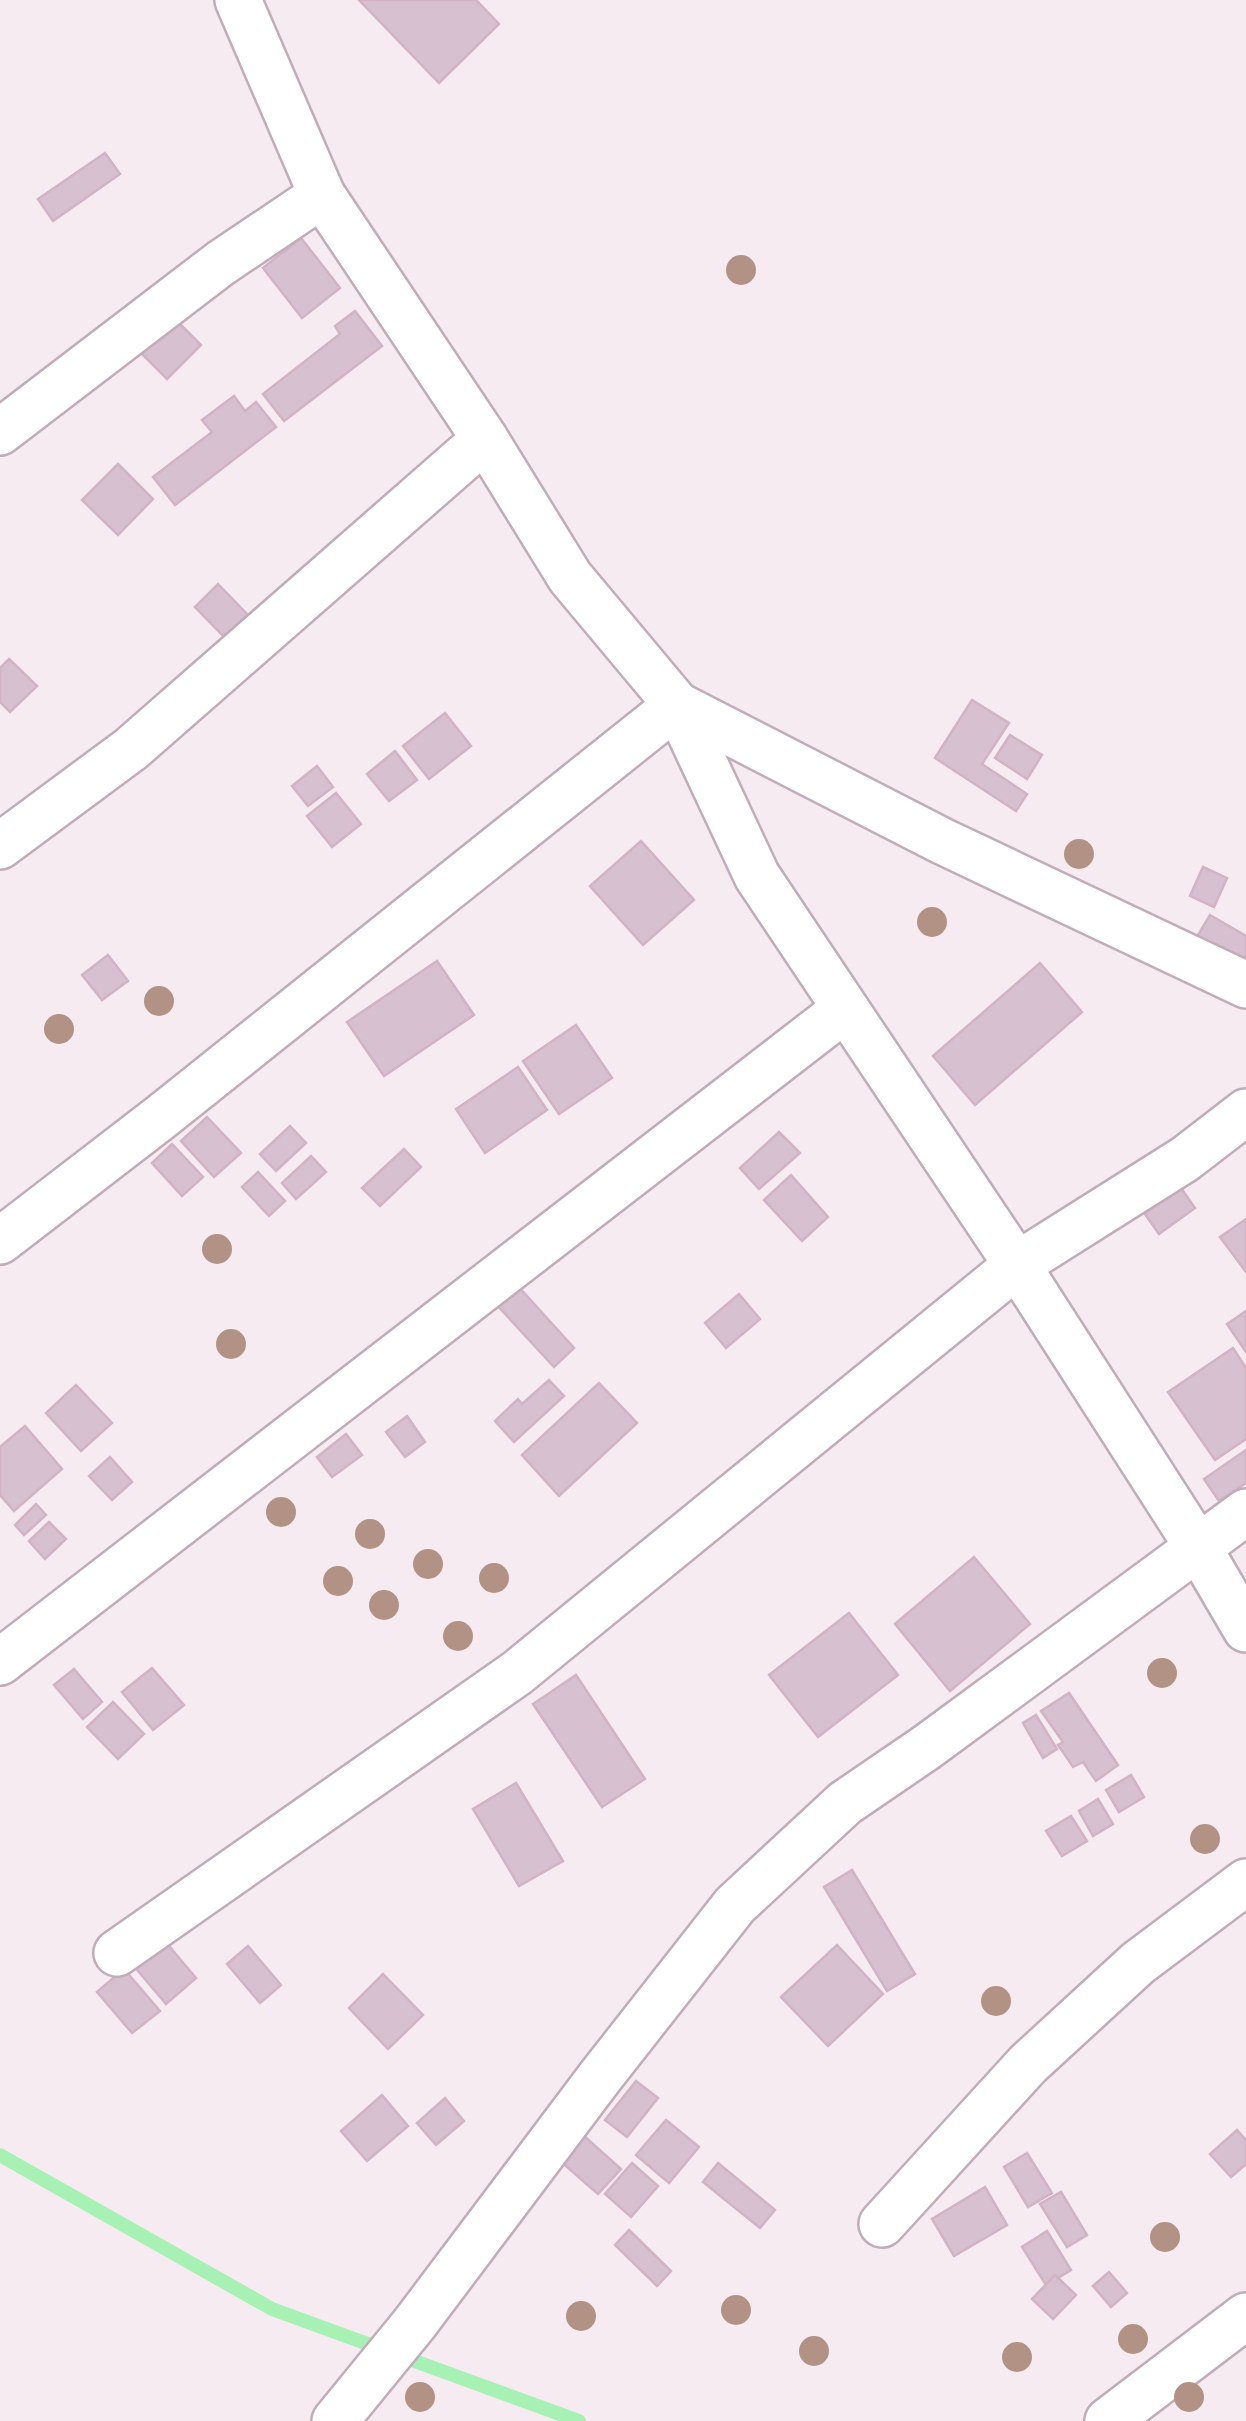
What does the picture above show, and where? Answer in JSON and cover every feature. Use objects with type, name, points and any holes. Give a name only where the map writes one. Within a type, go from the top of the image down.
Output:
[{"type":"street","points":[[238,0],[322,195],[484,439],[570,577],[678,705],[757,876],[1016,1265],[1198,1547],[1246,1629]]},
{"type":"street","points":[[0,432],[221,263],[322,195]]},
{"type":"street","points":[[0,846],[131,749],[484,439]]},
{"type":"street","points":[[678,705],[942,841],[1246,985]]},
{"type":"street","points":[[0,1241],[678,705]]},
{"type":"street","points":[[0,1662],[845,1009]]},
{"type":"street","points":[[117,1953],[517,1672],[1016,1265],[1184,1159],[1246,1112]]},
{"type":"street","points":[[335,2421],[415,2324],[736,1905],[845,1804],[1246,1512]]},
{"type":"street","points":[[882,2224],[1028,2064],[1138,1962],[1246,1882]]},
{"type":"street","points":[[1108,2421],[1246,2316]]},
{"type":"building","points":[[359,0],[476,0],[499,24],[439,83]]},
{"type":"building","points":[[105,153],[120,174],[53,221],[38,199]]},
{"type":"building","points":[[301,238],[340,288],[302,318],[263,268]]},
{"type":"building","points":[[355,311],[382,346],[284,421],[263,394],[340,334],[335,326]]},
{"type":"building","points":[[175,319],[201,345],[167,379],[141,353]]},
{"type":"building","points":[[234,396],[245,411],[256,402],[276,427],[175,505],[153,477],[212,432],[202,420]]},
{"type":"building","points":[[118,464],[153,499],[118,535],[82,500]]},
{"type":"building","points":[[218,584],[248,615],[225,638],[195,607]]},
{"type":"building","points":[[9,659],[37,686],[10,712],[0,702],[0,668]]},
{"type":"building","points":[[972,700],[1009,723],[982,764],[1027,794],[1016,811],[935,758]]},
{"type":"building","points":[[445,713],[471,746],[429,779],[403,746]]},
{"type":"building","points":[[1010,735],[1042,755],[1027,779],[995,758]]},
{"type":"building","points":[[395,751],[417,780],[389,801],[367,774]]},
{"type":"building","points":[[317,766],[333,787],[308,806],[292,786]]},
{"type":"building","points":[[336,793],[361,824],[332,847],[307,816]]},
{"type":"building","points":[[641,841],[694,900],[643,945],[590,886]]},
{"type":"building","points":[[1203,867],[1227,878],[1214,907],[1190,896]]},
{"type":"building","points":[[1210,915],[1246,936],[1246,966],[1192,945]]},
{"type":"building","points":[[108,955],[128,981],[102,1000],[82,975]]},
{"type":"building","points":[[437,961],[474,1015],[384,1076],[347,1022]]},
{"type":"building","points":[[1040,963],[1082,1012],[975,1105],[933,1056]]},
{"type":"building","points":[[576,1025],[612,1078],[559,1114],[523,1061]]},
{"type":"building","points":[[518,1067],[547,1110],[485,1153],[456,1109]]},
{"type":"building","points":[[207,1117],[241,1153],[214,1177],[181,1141]]},
{"type":"building","points":[[290,1126],[306,1143],[276,1171],[260,1154]]},
{"type":"building","points":[[779,1132],[800,1153],[759,1189],[740,1168]]},
{"type":"building","points":[[172,1144],[203,1177],[182,1196],[152,1163]]},
{"type":"building","points":[[404,1149],[421,1167],[380,1206],[362,1188]]},
{"type":"building","points":[[311,1156],[326,1172],[296,1199],[282,1183]]},
{"type":"building","points":[[258,1172],[285,1201],[269,1216],[242,1187]]},
{"type":"building","points":[[791,1175],[828,1217],[802,1241],[764,1200]]},
{"type":"building","points":[[1176,1181],[1195,1208],[1159,1234],[1140,1207]]},
{"type":"building","points":[[1246,1219],[1246,1272],[1220,1237]]},
{"type":"building","points":[[517,1285],[574,1348],[554,1367],[496,1304]]},
{"type":"building","points":[[739,1294],[760,1319],[726,1348],[705,1323]]},
{"type":"building","points":[[1246,1311],[1246,1352],[1227,1324]]},
{"type":"building","points":[[1233,1348],[1246,1368],[1246,1439],[1215,1460],[1168,1392]]},
{"type":"building","points":[[549,1380],[564,1396],[514,1442],[495,1421],[518,1399],[522,1404]]},
{"type":"building","points":[[599,1383],[637,1423],[559,1496],[522,1455]]},
{"type":"building","points":[[76,1385],[112,1423],[81,1451],[46,1413]]},
{"type":"building","points":[[407,1416],[425,1442],[405,1457],[386,1432]]},
{"type":"building","points":[[25,1426],[62,1469],[14,1511],[0,1495],[0,1447]]},
{"type":"building","points":[[346,1434],[362,1455],[332,1477],[317,1457]]},
{"type":"building","points":[[1246,1450],[1246,1483],[1219,1501],[1204,1479]]},
{"type":"building","points":[[110,1457],[132,1482],[112,1500],[89,1476]]},
{"type":"building","points":[[36,1504],[46,1515],[24,1535],[15,1525]]},
{"type":"building","points":[[49,1522],[66,1539],[45,1559],[29,1541]]},
{"type":"building","points":[[974,1557],[1030,1624],[950,1691],[895,1624]]},
{"type":"building","points":[[849,1613],[898,1675],[818,1737],[769,1675]]},
{"type":"building","points":[[152,1668],[184,1705],[153,1730],[122,1692]]},
{"type":"building","points":[[74,1669],[102,1702],[83,1719],[54,1685]]},
{"type":"building","points":[[576,1675],[645,1779],[602,1807],[533,1704]]},
{"type":"building","points":[[1069,1693],[1118,1765],[1096,1781],[1083,1762],[1073,1767],[1058,1745],[1063,1742],[1041,1711]]},
{"type":"building","points":[[113,1702],[144,1734],[118,1759],[87,1727]]},
{"type":"building","points":[[1036,1715],[1057,1749],[1043,1758],[1023,1723]]},
{"type":"building","points":[[1131,1775],[1144,1797],[1119,1812],[1106,1790]]},
{"type":"building","points":[[516,1783],[563,1861],[519,1886],[473,1809]]},
{"type":"building","points":[[1098,1799],[1113,1824],[1093,1836],[1079,1811]]},
{"type":"building","points":[[1071,1816],[1087,1841],[1062,1856],[1046,1831]]},
{"type":"building","points":[[852,1870],[915,1974],[887,1991],[824,1887]]},
{"type":"building","points":[[164,1940],[196,1978],[166,2004],[133,1965]]},
{"type":"building","points":[[837,1945],[883,1994],[828,2046],[781,1997]]},
{"type":"building","points":[[248,1946],[281,1985],[260,2003],[227,1964]]},
{"type":"building","points":[[124,1969],[160,2011],[132,2033],[97,1992]]},
{"type":"building","points":[[383,1974],[423,2015],[388,2049],[349,2008]]},
{"type":"building","points":[[636,2081],[658,2098],[627,2137],[605,2120]]},
{"type":"building","points":[[382,2095],[408,2126],[367,2161],[341,2131]]},
{"type":"building","points":[[445,2098],[464,2121],[436,2145],[417,2123]]},
{"type":"building","points":[[666,2120],[699,2147],[669,2183],[636,2155]]},
{"type":"building","points":[[1237,2130],[1246,2140],[1246,2164],[1231,2177],[1210,2154]]},
{"type":"building","points":[[583,2135],[621,2169],[598,2194],[560,2161]]},
{"type":"building","points":[[1027,2153],[1052,2193],[1028,2207],[1004,2167]]},
{"type":"building","points":[[632,2163],[658,2186],[631,2217],[605,2194]]},
{"type":"building","points":[[718,2163],[775,2210],[760,2228],[703,2182]]},
{"type":"building","points":[[985,2187],[1007,2225],[954,2256],[932,2219]]},
{"type":"building","points":[[1061,2192],[1087,2235],[1067,2247],[1040,2204]]},
{"type":"building","points":[[629,2230],[671,2271],[657,2286],[615,2245]]},
{"type":"building","points":[[1047,2231],[1071,2270],[1046,2285],[1022,2247]]},
{"type":"building","points":[[1109,2272],[1127,2293],[1111,2307],[1093,2286]]},
{"type":"building","points":[[1055,2275],[1076,2295],[1053,2319],[1032,2299]]},
{"type":"waterway","points":[[0,2155],[272,2309],[579,2421]]}]
